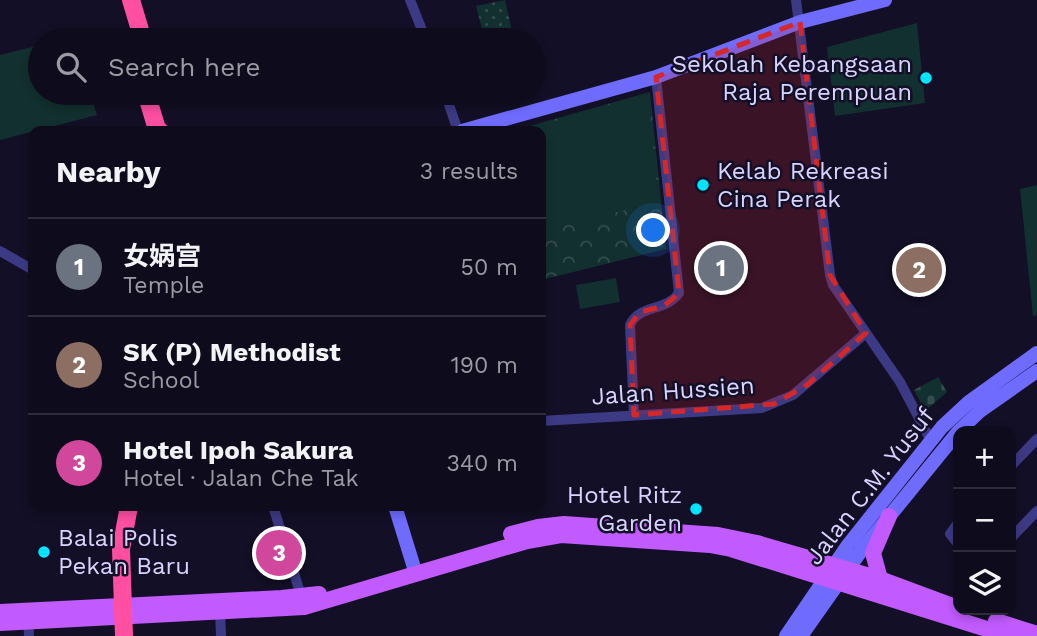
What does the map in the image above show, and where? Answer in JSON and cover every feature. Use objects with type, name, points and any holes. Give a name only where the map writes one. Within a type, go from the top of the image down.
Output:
[{"type":"highway","points":[[120,0],[128,28]]},
{"type":"highway","points":[[131,0],[139,28]]},
{"type":"highway","points":[[150,105],[156,126]]},
{"type":"highway","points":[[161,105],[165,126]]},
{"type":"highway","points":[[124,636],[121,549],[128,511]]},
{"type":"main road","points":[[478,126],[656,77],[800,22],[885,0]]},
{"type":"main road","name":"Jalan C.M. Yusuf","points":[[801,636],[896,482],[969,402],[1037,353]]},
{"type":"main road","name":"Jalan C.M. Yusuf","points":[[965,426],[981,411],[1037,371]]},
{"type":"main road","name":"Jalan C.M. Yusuf","points":[[786,636],[953,439]]},
{"type":"main road","points":[[397,511],[415,570]]},
{"type":"main road","points":[[880,579],[873,553],[889,516]]},
{"type":"main road","points":[[123,611],[220,612],[303,602],[415,570],[538,527],[564,524],[605,532],[732,537],[837,575],[953,610]]},
{"type":"main road","points":[[837,575],[880,579],[953,609]]},
{"type":"main road","points":[[0,623],[28,623],[123,611],[303,602]]},
{"type":"main road","points":[[0,612],[28,623]]},
{"type":"main road","points":[[968,615],[1009,636]]},
{"type":"main road","points":[[971,615],[1037,634]]},
{"type":"street","points":[[410,0],[421,28]]},
{"type":"street","points":[[796,0],[830,275],[834,285],[905,390],[931,441]]},
{"type":"street","points":[[634,415],[630,325],[633,317],[640,312],[664,306],[674,301],[679,293],[656,77]]},
{"type":"street","points":[[450,105],[458,126]]},
{"type":"street","points":[[0,251],[28,267]]},
{"type":"street","name":"Jalan Hussien","points":[[546,421],[749,410],[774,404],[807,385],[866,333]]},
{"type":"street","points":[[1016,461],[1037,439]]},
{"type":"street","points":[[275,511],[303,602]]},
{"type":"street","points":[[1016,533],[1037,511]]},
{"type":"street","points":[[220,612],[221,636]]},
{"type":"highlighted area","points":[[800,22],[830,275],[866,333],[807,385],[774,404],[634,415],[630,325],[640,312],[664,306],[679,293],[656,77]]},
{"type":"green space","points":[[505,0],[511,28],[482,28],[476,6]]},
{"type":"green space","points":[[917,23],[925,103],[835,116],[827,47]]},
{"type":"green space","points":[[28,48],[28,105],[94,105],[97,115],[54,126],[28,126],[28,133],[0,140],[0,55]]},
{"type":"green space","points":[[650,92],[666,249],[546,279],[546,126],[530,126]]},
{"type":"green space","points":[[648,95],[658,202],[546,230],[545,126]]},
{"type":"green space","points":[[1037,185],[1037,315],[1033,316],[1020,189]]},
{"type":"green space","points":[[616,278],[620,302],[580,309],[576,285]]},
{"type":"green space","points":[[938,377],[947,392],[925,411],[914,390]]},
{"type":"place","name":"Sekolah Kebangsaan Raja Perempuan","points":[[926,78]]},
{"type":"place","name":"Kelab Rekreasi Cina Perak","points":[[703,185]]},
{"type":"place","name":"女娲宫","points":[[721,268]]},
{"type":"place","name":"SK (P) Methodist","points":[[919,270]]},
{"type":"place","name":"Hotel Ritz Garden","points":[[696,509]]},
{"type":"place","name":"Balai Polis Pekan Baru","points":[[44,552]]},
{"type":"place","name":"Hotel Ipoh Sakura","points":[[279,553]]}]
